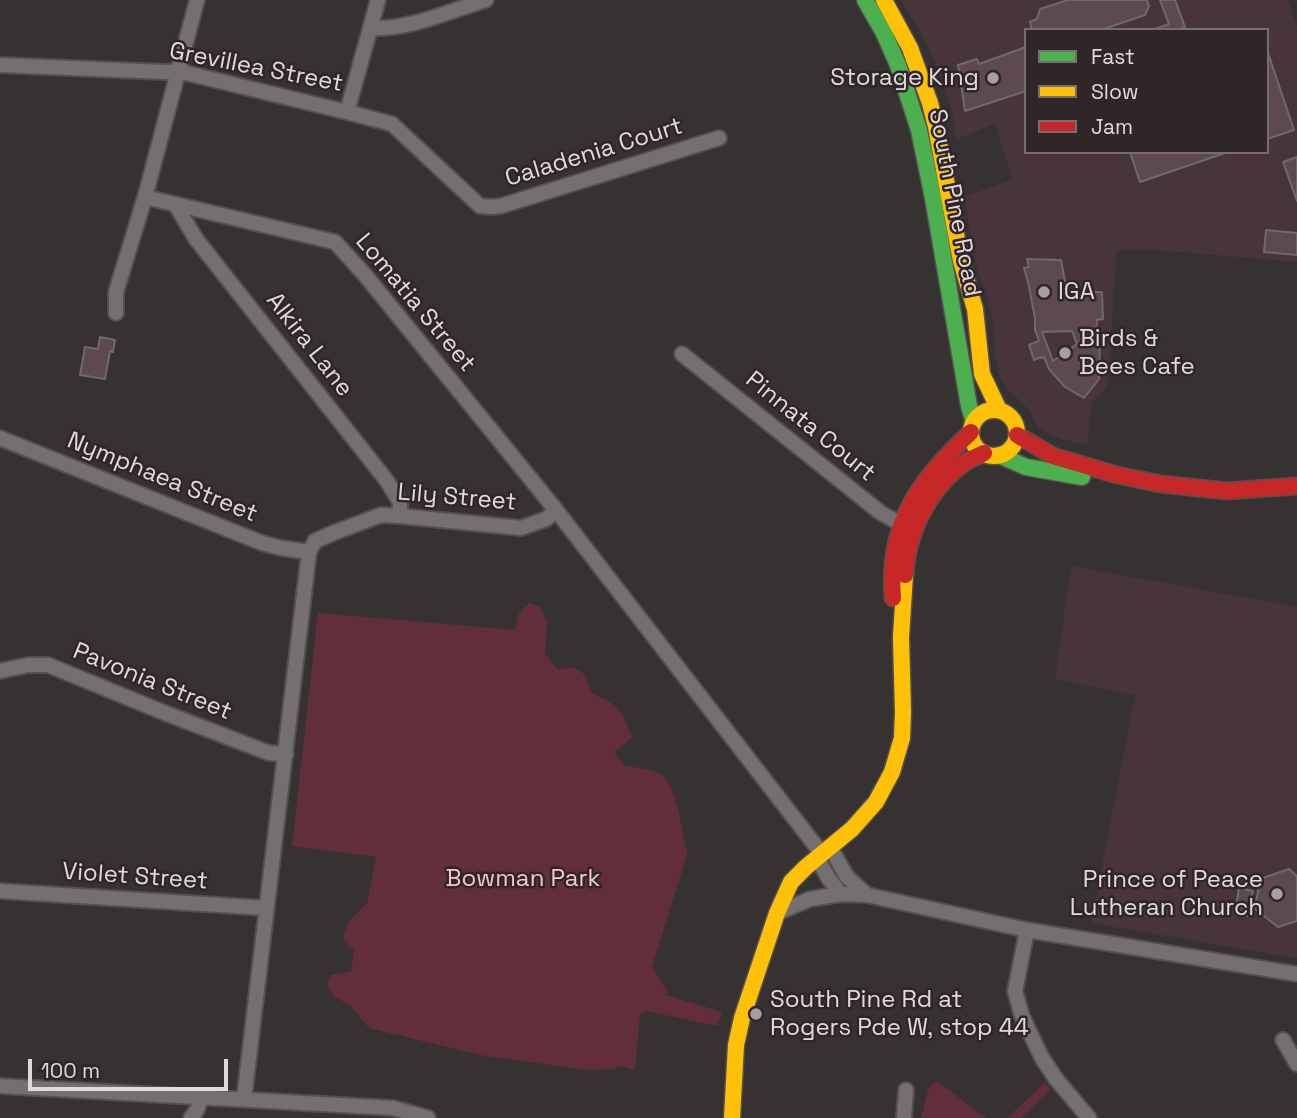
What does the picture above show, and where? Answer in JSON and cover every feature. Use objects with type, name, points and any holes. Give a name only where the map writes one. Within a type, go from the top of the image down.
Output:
[{"type":"main road","name":"South Pine Road","points":[[865,0],[894,53],[919,126],[972,427]]},
{"type":"main road","name":"South Pine Road","points":[[884,0],[910,48],[930,103],[961,261],[975,309],[982,374],[999,410]]},
{"type":"main road","points":[[732,1118],[736,1045],[742,1018],[777,913],[791,882],[852,829],[876,802],[892,772],[902,738],[901,637],[907,528],[912,501],[978,416],[984,412],[999,410],[1005,413],[1014,422],[1017,435],[1011,448],[962,464],[907,528]]},
{"type":"main road","points":[[972,427],[975,444],[991,454],[1026,467],[1088,478],[1116,476]]},
{"type":"main road","points":[[1017,435],[1053,456],[1116,476],[1228,491],[1297,486]]},
{"type":"street","points":[[116,313],[116,292],[145,197],[197,0]]},
{"type":"street","name":"Grevillea Street","points":[[0,65],[178,71],[347,113],[377,0]]},
{"type":"street","points":[[370,28],[393,27],[414,22],[486,0]]},
{"type":"street","name":"Caladenia Court","points":[[347,113],[391,124],[480,206],[491,207],[719,138]]},
{"type":"street","name":"Lomatia Street","points":[[145,197],[335,242],[365,275],[556,510]]},
{"type":"street","name":"Alkira Lane","points":[[175,204],[196,239],[387,481],[400,502],[400,516]]},
{"type":"street","name":"Pinnata Court","points":[[682,354],[877,509],[907,528]]},
{"type":"street","name":"Nymphaea Street","points":[[0,438],[262,543],[309,552]]},
{"type":"street","points":[[556,510],[823,853],[867,895]]},
{"type":"street","name":"Lily Street","points":[[309,552],[315,541],[381,515],[521,528],[546,519],[556,510]]},
{"type":"street","points":[[243,1099],[309,552]]},
{"type":"street","name":"Pavonia Street","points":[[0,671],[28,665],[48,665],[269,753],[286,754]]},
{"type":"street","points":[[823,853],[828,879],[841,894]]},
{"type":"street","name":"Violet Street","points":[[0,891],[266,908]]},
{"type":"street","points":[[777,913],[810,899],[841,894],[867,895],[1027,930],[1297,974]]},
{"type":"street","points":[[1027,930],[1015,991],[1021,1016],[1042,1058],[1089,1118]]},
{"type":"street","points":[[1283,1040],[1297,1064]]},
{"type":"street","points":[[0,1086],[393,1108],[428,1118]]},
{"type":"street","points":[[904,1118],[906,1090]]},
{"type":"street","points":[[191,1118],[201,1098]]},
{"type":"shaded area","points":[[901,0],[1288,0],[1297,27],[1297,262],[1157,250],[1117,250],[1107,388],[1092,402],[1087,445],[1061,439],[1039,429],[1030,412],[1009,392],[1000,378],[995,357],[993,323],[986,292],[978,274],[964,197],[1013,179],[995,124],[956,139],[941,75],[925,40]]},
{"type":"shaded area","points":[[1071,566],[1297,607],[1297,958],[1091,923],[1135,695],[1055,679]]},
{"type":"green space","name":"Bowman Park","points":[[530,603],[541,608],[547,623],[545,653],[558,670],[573,667],[584,674],[591,693],[614,705],[622,714],[632,738],[614,752],[625,766],[655,771],[667,781],[675,798],[688,851],[652,967],[668,992],[666,995],[722,1012],[717,1026],[646,1011],[640,1014],[635,1070],[619,1066],[613,1069],[587,1070],[480,1055],[369,1028],[350,1005],[335,997],[327,985],[331,975],[351,972],[354,951],[343,940],[344,934],[351,920],[367,904],[376,857],[292,846],[318,613],[515,630],[519,613]]},
{"type":"green space","points":[[937,1081],[986,1118],[921,1118],[929,1087]]},
{"type":"green space","points":[[1045,1083],[1051,1090],[1021,1118],[1007,1118]]},
{"type":"building","name":"Storage King","points":[[1068,0],[1147,0],[1149,6],[1145,15],[1107,28],[1032,28],[1030,22],[1037,19],[1040,9]]},
{"type":"building","points":[[1160,0],[1175,0],[1185,27],[1158,28],[1169,24]]},
{"type":"building","name":"Storage King","points":[[1024,48],[1024,92],[965,111],[958,65],[977,59],[979,64]]},
{"type":"building","points":[[1269,56],[1294,130],[1269,138]]},
{"type":"building","points":[[1131,154],[1222,154],[1140,182]]},
{"type":"building","points":[[1297,157],[1297,201],[1283,162]]},
{"type":"building","points":[[1266,230],[1297,233],[1297,255],[1264,252]]},
{"type":"building","points":[[1027,259],[1061,260],[1067,292],[1102,292],[1103,319],[1097,320],[1096,330],[1097,342],[1100,342],[1099,379],[1084,398],[1065,387],[1049,369],[1044,357],[1034,360],[1029,345],[1039,341],[1024,268],[1029,267]],"holes":[[[1072,331],[1077,344],[1053,361],[1042,332]]]},
{"type":"building","points":[[100,337],[115,340],[113,352],[110,351],[105,379],[80,375],[85,347],[98,349]]},
{"type":"building","name":"Prince of Peace Lutheran Church","points":[[1289,869],[1297,876],[1297,921],[1278,927],[1255,909],[1260,879]]},
{"type":"building","points":[[1239,888],[1253,891],[1248,916],[1235,913]]},
{"type":"traffic: fast","points":[[865,0],[898,65],[919,130],[974,422]]},
{"type":"traffic: fast","points":[[999,455],[1026,467],[1082,477]]},
{"type":"traffic: slow","points":[[884,0],[910,48],[930,103],[961,261],[975,309],[982,374],[999,410]]},
{"type":"traffic: slow","points":[[994,410],[1010,417],[1017,433],[1010,449],[994,456],[978,449],[971,433],[978,417],[994,410]]},
{"type":"traffic: slow","points":[[732,1118],[736,1045],[742,1018],[777,913],[791,882],[852,829],[876,802],[892,772],[902,738],[901,637],[905,575]]},
{"type":"traffic: jam","points":[[893,598],[895,548],[910,505],[936,468],[971,432]]},
{"type":"traffic: jam","points":[[1017,435],[1053,456],[1117,475],[1161,484],[1227,491],[1297,486]]},
{"type":"traffic: jam","points":[[905,575],[910,544],[929,501],[948,476],[969,460],[984,453]]},
{"type":"place","name":"Storage King","points":[[993,78]]},
{"type":"place","name":"IGA","points":[[1044,292]]},
{"type":"place","name":"Birds & Bees Cafe","points":[[1065,353]]},
{"type":"place","name":"Prince of Peace Lutheran Church","points":[[1277,894]]},
{"type":"place","name":"South Pine Rd at Rogers Pde W, stop 44","points":[[756,1014]]}]
